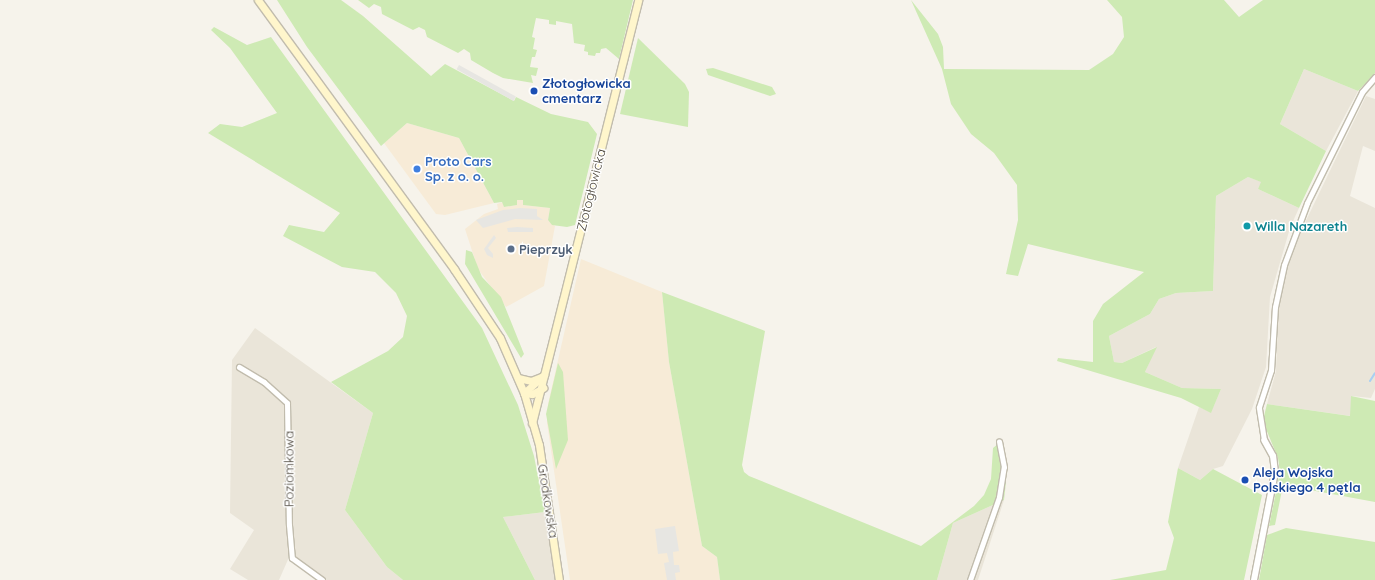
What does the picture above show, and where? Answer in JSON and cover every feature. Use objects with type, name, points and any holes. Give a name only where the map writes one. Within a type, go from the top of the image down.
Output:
[{"type":"main road","name":"Złotogłowicka","points":[[532,423],[543,388],[545,373],[638,0]]},
{"type":"main road","name":"Grodkowska","points":[[258,1],[480,305],[500,338],[524,393],[541,458],[559,580]]},
{"type":"main road","name":"Złotogłowicka","points":[[524,393],[541,380],[545,373]]},
{"type":"main road","points":[[518,378],[531,381],[545,373]]},
{"type":"main road","points":[[524,393],[532,394],[543,388]]},
{"type":"street","points":[[1254,580],[1275,472],[1272,456],[1264,440],[1259,407],[1271,370],[1275,307],[1287,253],[1302,214],[1350,114],[1362,92],[1375,77]]},
{"type":"street","name":"Poziomkowa","points":[[239,367],[264,382],[287,403],[289,525],[292,558],[322,580]]},
{"type":"street","points":[[970,580],[999,497],[1004,467],[999,441]]},
{"type":"shaded area","points":[[459,65],[516,97],[513,101],[457,69]]},
{"type":"shaded area","points":[[1304,69],[1358,91],[1326,151],[1280,124]]},
{"type":"shaded area","points":[[1366,96],[1375,99],[1375,151],[1363,146],[1350,196],[1375,208],[1375,389],[1371,398],[1352,396],[1351,416],[1267,404],[1276,371],[1278,315],[1287,260]]},
{"type":"shaded area","points":[[407,123],[459,138],[494,203],[445,215],[436,214],[384,143]]},
{"type":"shaded area","points":[[1248,177],[1262,182],[1258,189],[1299,208],[1290,228],[1270,297],[1266,367],[1252,409],[1223,466],[1213,469],[1200,480],[1178,468],[1199,407],[1211,412],[1221,389],[1182,388],[1145,372],[1156,347],[1122,363],[1114,362],[1109,336],[1150,314],[1159,299],[1176,293],[1213,291],[1216,196]]},
{"type":"shaded area","name":"Pieprzyk","points":[[517,200],[523,200],[523,205],[550,208],[548,220],[555,226],[544,286],[506,307],[478,269],[465,229],[484,214],[498,209],[497,204],[503,202],[504,207],[517,205]]},
{"type":"shaded area","points":[[520,208],[537,209],[537,216],[543,220],[515,219],[483,228],[476,220],[503,210]]},
{"type":"shaded area","points":[[507,228],[533,228],[533,232],[508,232]]},
{"type":"shaded area","points":[[494,235],[496,238],[488,248],[493,254],[493,258],[487,255],[484,249]]},
{"type":"shaded area","points":[[581,259],[662,292],[669,362],[702,546],[717,557],[720,580],[570,580],[547,423],[548,404]]},
{"type":"shaded area","points":[[255,328],[373,413],[345,510],[387,567],[403,580],[315,580],[319,575],[290,555],[279,580],[248,580],[230,569],[254,530],[230,513],[232,360]]},
{"type":"shaded area","points":[[1004,500],[978,580],[937,580],[953,523]]},
{"type":"shaded area","points":[[545,512],[555,580],[535,580],[503,517]]},
{"type":"shaded area","points":[[675,526],[679,551],[673,552],[674,565],[679,565],[680,572],[675,573],[676,580],[667,580],[664,563],[669,562],[667,553],[658,554],[655,529]]},
{"type":"green space","points":[[277,0],[341,0],[363,16],[431,76],[445,64],[514,101],[516,97],[551,114],[588,122],[597,134],[575,225],[567,227],[552,225],[548,220],[550,208],[523,205],[523,200],[517,200],[517,205],[504,207],[502,202],[494,203],[459,138],[407,123],[381,146],[307,47]]},
{"type":"green space","points":[[358,0],[633,0],[619,59],[606,48],[601,49],[600,53],[596,53],[595,56],[588,55],[588,52],[584,51],[585,45],[574,43],[572,24],[556,21],[556,25],[549,24],[549,20],[536,18],[532,37],[535,38],[533,49],[537,50],[535,57],[532,57],[530,67],[538,68],[536,76],[531,75],[533,83],[503,78],[471,60],[470,53],[464,49],[458,53],[427,37],[425,30],[419,27],[413,30],[382,14],[381,7],[374,4],[369,8]]},
{"type":"green space","points":[[911,0],[938,34],[943,47],[944,69],[1089,70],[1113,54],[1124,37],[1122,17],[1107,0],[1224,0],[1239,17],[1263,0],[1375,0],[1375,73],[1358,91],[1304,69],[1280,124],[1326,151],[1299,208],[1258,189],[1261,182],[1248,177],[1216,196],[1213,291],[1176,293],[1159,299],[1150,314],[1109,336],[1114,362],[1122,363],[1157,347],[1145,372],[1182,388],[1221,389],[1211,413],[1181,398],[1057,361],[1058,358],[1093,362],[1093,321],[1103,304],[1144,272],[1028,244],[1018,276],[1006,274],[1018,220],[1017,185],[994,153],[971,134],[951,104],[942,69]]},
{"type":"green space","points":[[214,27],[247,45],[271,37],[482,328],[518,405],[534,456],[545,512],[503,517],[535,580],[403,580],[387,567],[345,510],[373,413],[331,382],[388,351],[403,337],[407,316],[396,293],[375,272],[342,267],[283,236],[289,225],[324,232],[340,213],[208,133],[220,124],[242,127],[277,113],[230,48],[211,30]]},
{"type":"green space","points":[[638,38],[685,84],[689,92],[688,127],[620,114]]},
{"type":"green space","points":[[713,68],[772,87],[776,94],[770,96],[708,75],[706,69]]},
{"type":"green space","points":[[466,250],[472,252],[482,277],[501,297],[524,354],[521,358],[465,264]]},
{"type":"green space","points":[[662,292],[765,331],[742,465],[744,472],[749,476],[921,546],[974,506],[984,495],[991,479],[993,448],[998,444],[1002,467],[1000,479],[1006,482],[1004,500],[953,523],[937,580],[720,580],[717,557],[702,546],[669,362]]},
{"type":"green space","points":[[558,363],[563,372],[568,440],[556,469],[546,414]]},
{"type":"green space","points":[[1351,396],[1375,401],[1375,502],[1283,485],[1275,525],[1269,526],[1280,472],[1278,458],[1266,429],[1264,416],[1267,404],[1350,416]]},
{"type":"green space","points":[[1178,468],[1200,480],[1213,469],[1262,495],[1244,580],[1110,580],[1166,570],[1174,538],[1168,522]]},
{"type":"green space","points":[[1286,528],[1375,542],[1375,580],[1259,580],[1267,535]]},
{"type":"waterway","points":[[1370,381],[1375,373]]},
{"type":"place","name":"Złotogłowicka cmentarz","points":[[534,91]]},
{"type":"place","name":"Proto Cars Sp. z o. o.","points":[[417,169]]},
{"type":"place","name":"Willa Nazareth","points":[[1247,226]]},
{"type":"place","name":"Pieprzyk","points":[[511,249]]},
{"type":"place","name":"Aleja Wojska Polskiego 4 pętla","points":[[1245,480]]}]
